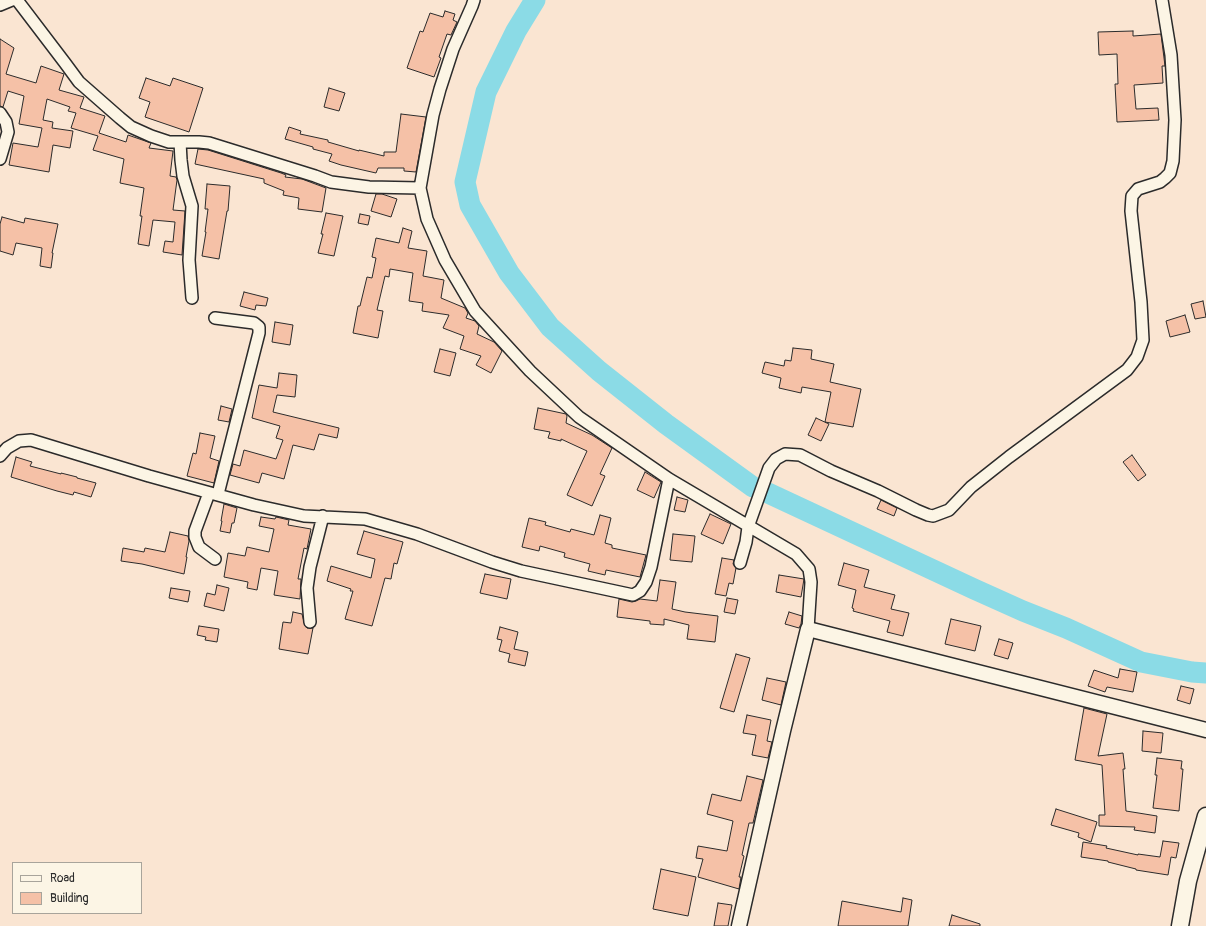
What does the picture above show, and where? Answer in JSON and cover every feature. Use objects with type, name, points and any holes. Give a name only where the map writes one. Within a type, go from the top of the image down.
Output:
[{"type":"main road","points":[[1180,926],[1188,881],[1206,816]]},
{"type":"street","points":[[0,5],[12,0]]},
{"type":"street","points":[[17,0],[79,82],[106,108],[131,127],[169,142],[209,143],[337,184],[369,187],[420,188]]},
{"type":"street","points":[[474,0],[453,49],[440,89],[433,115],[420,188],[427,219],[445,260],[475,311],[530,371],[579,418],[669,479],[796,554],[809,569],[811,582],[808,629],[783,730],[739,926]]},
{"type":"street","points":[[740,563],[746,542],[748,527],[769,468],[776,459],[785,454],[800,456],[933,516],[949,510],[971,487],[1127,370],[1137,357],[1143,340],[1141,302],[1131,211],[1132,196],[1138,189],[1160,182],[1165,178],[1170,172],[1173,161],[1175,120],[1171,55],[1162,0]]},
{"type":"street","points":[[0,113],[6,122],[8,132],[0,158]]},
{"type":"street","points":[[180,142],[181,160],[192,206],[189,260],[192,298]]},
{"type":"street","points":[[215,318],[254,322],[259,327],[259,333],[213,494],[195,531],[195,537],[199,547],[215,560]]},
{"type":"street","points":[[0,456],[7,448],[18,441],[31,440],[213,494],[304,516],[365,519],[417,534],[492,562],[521,571],[633,595],[640,591],[646,582],[651,566],[669,479]]},
{"type":"street","points":[[310,622],[307,588],[310,567],[323,516]]},
{"type":"street","points":[[808,629],[1206,730]]},
{"type":"building","points":[[445,11],[455,14],[453,20],[457,22],[451,35],[447,34],[439,57],[441,58],[434,77],[407,68],[420,31],[423,32],[430,13],[443,17]]},
{"type":"building","points":[[1133,31],[1133,36],[1161,34],[1165,66],[1162,66],[1163,83],[1134,85],[1136,109],[1158,108],[1159,120],[1117,122],[1115,84],[1118,84],[1117,54],[1099,55],[1098,32]]},
{"type":"building","points":[[0,39],[14,48],[6,74],[36,83],[41,66],[64,74],[59,90],[84,97],[80,108],[105,116],[99,133],[126,142],[128,135],[151,143],[149,148],[173,151],[170,176],[176,177],[177,180],[173,210],[185,211],[182,255],[163,252],[165,241],[173,242],[175,222],[153,220],[149,246],[138,244],[144,188],[120,183],[124,159],[93,150],[98,136],[71,128],[76,113],[68,111],[70,107],[47,99],[43,120],[53,122],[52,128],[73,131],[70,148],[53,145],[49,172],[9,165],[13,143],[38,147],[42,128],[19,124],[24,96],[8,91],[3,107],[0,106]]},
{"type":"building","points":[[146,78],[170,86],[173,78],[203,88],[189,132],[145,117],[150,102],[139,98]]},
{"type":"building","points":[[329,88],[345,93],[339,111],[324,107]]},
{"type":"building","points":[[401,114],[426,117],[416,172],[404,171],[404,168],[378,168],[376,173],[341,165],[329,161],[332,154],[285,139],[289,127],[301,131],[300,134],[328,140],[328,142],[359,151],[384,156],[384,152],[396,152]]},
{"type":"building","points":[[198,149],[208,150],[281,173],[286,175],[285,177],[302,179],[326,188],[322,212],[298,209],[299,198],[283,195],[284,191],[264,183],[264,179],[195,164]]},
{"type":"building","points":[[207,184],[230,186],[228,211],[219,259],[202,256],[208,209],[205,209]]},
{"type":"building","points":[[376,194],[382,194],[397,199],[391,217],[371,211]]},
{"type":"building","points":[[326,213],[343,216],[334,256],[318,253]]},
{"type":"building","points":[[360,214],[370,216],[368,225],[358,223]]},
{"type":"building","points":[[2,217],[24,223],[25,218],[58,224],[52,253],[51,268],[40,266],[42,248],[16,243],[13,255],[0,251],[0,224]]},
{"type":"building","points":[[403,228],[412,231],[408,248],[427,251],[423,276],[444,280],[441,298],[465,308],[468,313],[466,318],[475,321],[479,326],[477,334],[494,342],[502,351],[491,373],[476,365],[481,356],[460,349],[464,336],[443,328],[449,315],[422,311],[423,303],[409,301],[413,273],[390,269],[389,277],[385,276],[377,310],[383,311],[378,338],[353,333],[358,306],[360,306],[367,277],[372,278],[376,258],[372,257],[376,238],[399,243]]},
{"type":"building","points":[[244,292],[268,298],[266,306],[256,305],[255,310],[240,306]]},
{"type":"building","points":[[1203,301],[1206,317],[1195,319],[1191,304]]},
{"type":"building","points":[[1185,315],[1190,332],[1170,337],[1166,321]]},
{"type":"building","points":[[275,322],[293,325],[290,345],[272,342]]},
{"type":"building","points":[[793,348],[812,350],[811,359],[834,364],[830,382],[861,389],[853,427],[825,422],[831,392],[802,387],[801,393],[779,388],[781,378],[762,373],[765,362],[784,366],[785,360],[791,361]]},
{"type":"building","points":[[440,349],[456,353],[450,376],[434,372]]},
{"type":"building","points":[[279,373],[297,375],[295,397],[277,395],[273,412],[339,428],[337,438],[319,434],[314,450],[293,445],[284,479],[262,473],[259,483],[230,475],[233,464],[240,466],[244,450],[276,459],[283,440],[276,438],[280,426],[252,418],[259,385],[277,388]]},
{"type":"building","points":[[221,406],[232,409],[229,422],[218,420]]},
{"type":"building","points":[[538,408],[566,414],[566,423],[592,435],[612,448],[600,474],[605,476],[592,506],[567,495],[587,451],[561,439],[561,441],[548,438],[550,432],[534,429]]},
{"type":"building","points":[[816,418],[829,424],[821,441],[808,435]]},
{"type":"building","points":[[200,433],[215,436],[210,458],[219,461],[214,483],[187,476],[193,453],[196,454]]},
{"type":"building","points":[[1132,455],[1146,475],[1138,481],[1123,462]]},
{"type":"building","points":[[16,457],[32,462],[30,466],[96,483],[91,497],[74,492],[73,495],[57,491],[11,477]]},
{"type":"building","points":[[645,472],[661,482],[654,498],[637,490]]},
{"type":"building","points":[[677,497],[688,500],[685,512],[674,510]]},
{"type":"building","points":[[881,500],[897,508],[894,516],[877,509]]},
{"type":"building","points":[[224,504],[237,508],[230,533],[220,531]]},
{"type":"building","points":[[710,514],[731,524],[723,544],[701,534]]},
{"type":"building","points":[[600,515],[611,518],[605,543],[612,545],[612,548],[646,555],[640,577],[606,570],[605,575],[588,571],[590,564],[564,557],[565,553],[540,546],[539,551],[522,547],[529,518],[546,522],[545,525],[570,532],[571,529],[594,535]]},
{"type":"building","points":[[261,517],[275,519],[276,517],[289,520],[288,525],[311,529],[307,549],[304,548],[298,579],[301,579],[300,599],[274,595],[278,571],[261,568],[257,590],[247,588],[248,582],[224,577],[228,553],[245,556],[247,547],[269,552],[274,529],[259,526]]},
{"type":"building","points":[[364,531],[403,542],[397,564],[394,563],[391,579],[385,578],[372,626],[345,619],[353,591],[327,581],[331,566],[371,578],[375,559],[357,554]]},
{"type":"building","points":[[170,532],[188,536],[189,541],[184,574],[142,564],[121,561],[123,548],[144,552],[145,548],[165,552]]},
{"type":"building","points":[[673,534],[695,536],[692,562],[670,560]]},
{"type":"building","points":[[722,558],[734,560],[733,564],[736,568],[733,584],[729,583],[726,596],[715,594]]},
{"type":"building","points":[[844,563],[869,570],[864,587],[895,595],[891,609],[909,613],[903,636],[887,632],[890,621],[853,611],[854,609],[852,608],[856,590],[838,585]]},
{"type":"building","points":[[485,574],[511,579],[507,599],[480,593]]},
{"type":"building","points":[[779,575],[804,579],[801,597],[776,592]]},
{"type":"building","points":[[660,580],[676,582],[672,609],[718,616],[715,642],[687,639],[689,625],[664,619],[664,625],[650,624],[650,621],[617,617],[619,599],[632,602],[640,599],[657,601]]},
{"type":"building","points":[[217,585],[229,588],[224,611],[204,606],[207,593],[215,595]]},
{"type":"building","points":[[171,588],[190,591],[188,602],[169,598]]},
{"type":"building","points":[[727,598],[738,600],[735,614],[724,612]]},
{"type":"building","points":[[293,612],[302,614],[305,626],[307,628],[313,628],[308,654],[279,649],[283,622],[291,623]]},
{"type":"building","points":[[789,612],[802,616],[799,628],[785,624]]},
{"type":"building","points":[[951,619],[981,626],[975,651],[945,644]]},
{"type":"building","points":[[199,626],[219,629],[217,642],[205,640],[206,637],[197,635]]},
{"type":"building","points":[[500,627],[518,632],[514,649],[528,652],[525,666],[508,662],[510,654],[499,651],[502,640],[497,639]]},
{"type":"building","points":[[999,639],[1013,643],[1008,659],[994,655]]},
{"type":"building","points":[[736,654],[750,658],[734,712],[720,708]]},
{"type":"building","points":[[1120,669],[1137,672],[1133,692],[1107,687],[1105,692],[1088,686],[1094,670],[1118,678]]},
{"type":"building","points":[[767,678],[786,682],[781,705],[762,700]]},
{"type":"building","points":[[1181,686],[1194,689],[1190,704],[1177,700]]},
{"type":"building","points":[[1084,708],[1107,714],[1098,756],[1123,753],[1126,811],[1157,816],[1155,833],[1134,830],[1135,827],[1099,826],[1099,815],[1105,815],[1102,765],[1075,760]]},
{"type":"building","points":[[747,715],[771,720],[767,741],[772,742],[768,758],[752,755],[756,735],[743,733]]},
{"type":"building","points":[[1143,731],[1163,733],[1161,753],[1142,751]]},
{"type":"building","points":[[1157,758],[1182,761],[1181,769],[1183,769],[1179,811],[1153,808],[1157,775],[1155,775]]},
{"type":"building","points":[[747,776],[763,780],[753,823],[749,823],[742,855],[744,856],[739,877],[741,877],[739,889],[698,877],[703,859],[696,858],[698,846],[727,851],[733,821],[707,814],[712,794],[741,801]]},
{"type":"building","points":[[1056,809],[1097,822],[1091,842],[1078,837],[1079,833],[1051,825]]},
{"type":"building","points":[[1163,841],[1179,843],[1176,858],[1171,857],[1168,875],[1136,870],[1108,861],[1081,857],[1083,842],[1107,846],[1106,848],[1138,855],[1160,857]]},
{"type":"building","points":[[661,869],[696,877],[688,916],[653,909]]},
{"type":"building","points":[[903,898],[912,900],[908,926],[838,926],[842,901],[901,912]]},
{"type":"building","points":[[718,903],[732,905],[728,926],[714,926]]},
{"type":"building","points":[[952,915],[980,924],[980,926],[949,926]]},
{"type":"waterway","points":[[535,0],[516,31],[486,92],[465,182],[470,205],[509,273],[550,327],[599,371],[666,424],[753,487]]},
{"type":"waterway","points":[[768,493],[974,589],[1141,662],[1192,672],[1206,673]]}]
